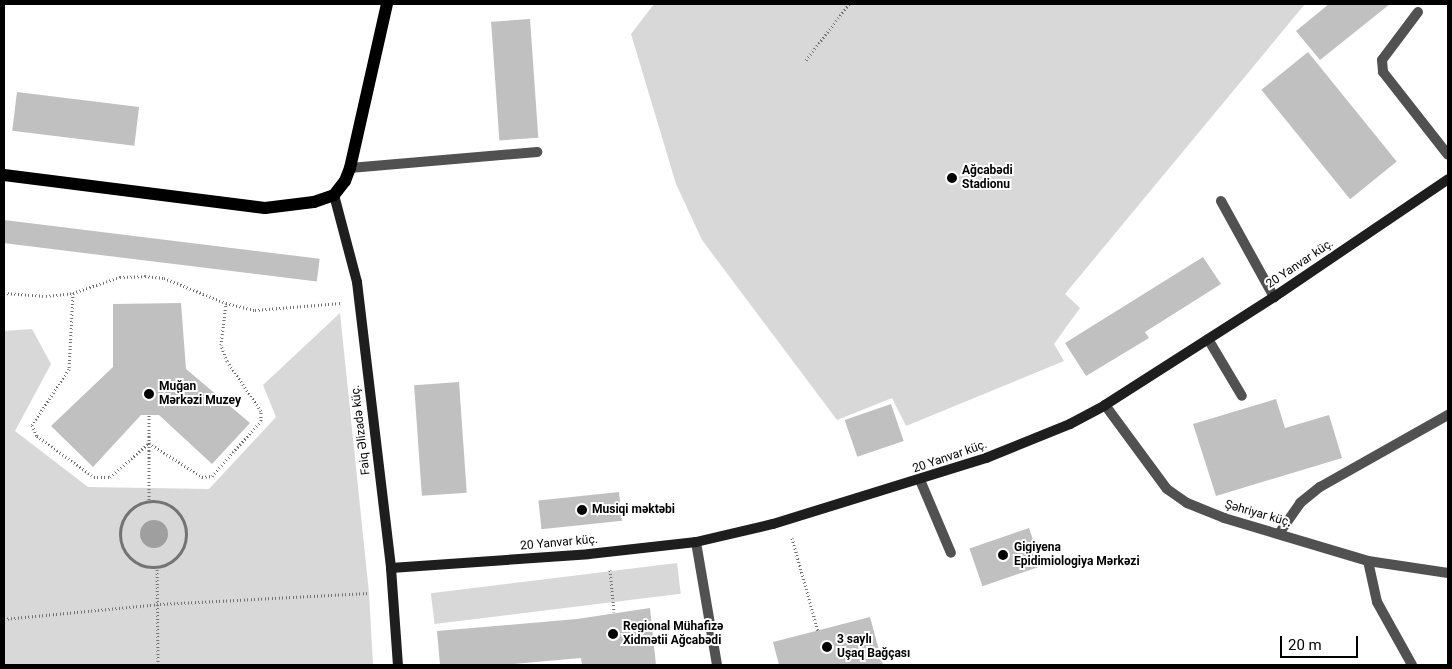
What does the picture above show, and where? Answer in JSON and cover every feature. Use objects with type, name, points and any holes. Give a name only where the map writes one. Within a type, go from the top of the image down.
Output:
[{"type":"main road","points":[[4,175],[265,208],[314,202],[334,195],[346,181],[350,168],[387,4]]},
{"type":"street","points":[[1418,12],[1382,60],[1383,72],[1448,155]]},
{"type":"street","points":[[350,168],[537,152]]},
{"type":"street","name":"20 Yanvar küç.","points":[[391,568],[609,552],[696,542],[787,520],[920,480],[1040,437],[1105,405],[1274,297],[1448,179]]},
{"type":"street","name":"Faiq Əlizadə küç.","points":[[334,195],[348,240],[360,300],[391,568],[398,665]]},
{"type":"street","points":[[1221,201],[1274,297]]},
{"type":"street","points":[[1208,339],[1242,396]]},
{"type":"street","name":"Şəhriyar küç.","points":[[1105,405],[1167,489],[1188,503],[1224,518],[1280,532],[1368,562],[1448,574]]},
{"type":"street","points":[[1280,532],[1300,503],[1320,487],[1448,415]]},
{"type":"street","points":[[920,480],[951,553]]},
{"type":"street","points":[[696,542],[717,665]]},
{"type":"street","points":[[1368,562],[1377,602],[1412,665]]},
{"type":"path","points":[[806,60],[849,4]]},
{"type":"path","points":[[4,293],[46,296],[73,293],[120,277],[145,276],[164,278],[226,304],[255,310],[276,311],[360,300]]},
{"type":"path","points":[[73,293],[69,369],[32,425],[37,436],[94,478],[110,477],[149,443]]},
{"type":"path","points":[[149,443],[202,477],[212,476],[261,421],[261,411],[227,361],[221,345],[226,304]]},
{"type":"path","points":[[149,415],[149,500]]},
{"type":"path","points":[[149,500],[165,502],[178,511],[186,526],[186,542],[179,556],[149,568],[134,561],[123,550],[119,534],[123,518],[134,506],[149,500]]},
{"type":"path","points":[[787,520],[818,630]]},
{"type":"path","points":[[609,552],[614,612]]},
{"type":"path","points":[[157,566],[160,604],[158,665]]},
{"type":"path","points":[[4,618],[160,604],[369,592]]},
{"type":"shaded area","points":[[654,4],[1305,4],[1065,294],[1080,308],[1054,344],[1064,361],[906,426],[892,398],[837,420],[702,240],[676,184],[631,34]]},
{"type":"shaded area","points":[[340,313],[369,593],[373,665],[4,665],[4,331],[32,329],[51,364],[15,431],[88,487],[209,489],[276,417],[263,385]]},
{"type":"shaded area","points":[[154,520],[164,524],[168,534],[164,544],[154,548],[144,544],[140,534],[144,524]]},
{"type":"shaded area","points":[[677,563],[681,594],[435,624],[431,593]]},
{"type":"building","points":[[1329,4],[1390,4],[1320,60],[1296,31]]},
{"type":"building","points":[[530,19],[538,138],[499,140],[491,22]]},
{"type":"building","points":[[1308,52],[1397,162],[1350,199],[1261,90]]},
{"type":"building","points":[[17,92],[139,107],[134,146],[12,131]]},
{"type":"building","points":[[4,220],[320,259],[317,282],[4,243]]},
{"type":"building","points":[[1203,257],[1221,284],[1145,332],[1149,338],[1086,376],[1065,343]]},
{"type":"building","points":[[181,303],[186,369],[250,423],[212,464],[159,415],[141,415],[93,467],[51,426],[113,367],[113,304]]},
{"type":"building","points":[[459,382],[467,493],[422,496],[414,385]]},
{"type":"building","points":[[1276,399],[1285,428],[1329,415],[1342,458],[1216,496],[1193,424]]},
{"type":"building","points":[[891,404],[904,441],[857,457],[845,420]]},
{"type":"building","points":[[619,492],[622,521],[541,529],[538,500]]},
{"type":"building","points":[[1029,528],[1042,566],[982,586],[969,549]]},
{"type":"building","points":[[650,608],[656,665],[582,665],[581,658],[501,665],[440,665],[437,631],[577,619]]},
{"type":"building","points":[[870,617],[883,665],[779,665],[773,642]]},
{"type":"place","name":"Ağcabədi Stadionu","points":[[952,178]]},
{"type":"place","name":"Muğan Mərkəzi Muzey","points":[[149,394]]},
{"type":"place","name":"Musiqi məktəbi","points":[[582,510]]},
{"type":"place","name":"Gigiyena Epidimiologiya Mərkəzi","points":[[1003,555]]},
{"type":"place","name":"Regional Mühafizə Xidmətii Ağcabədi","points":[[613,634]]},
{"type":"place","name":"3 saylı Uşaq Bağçası","points":[[827,647]]}]
